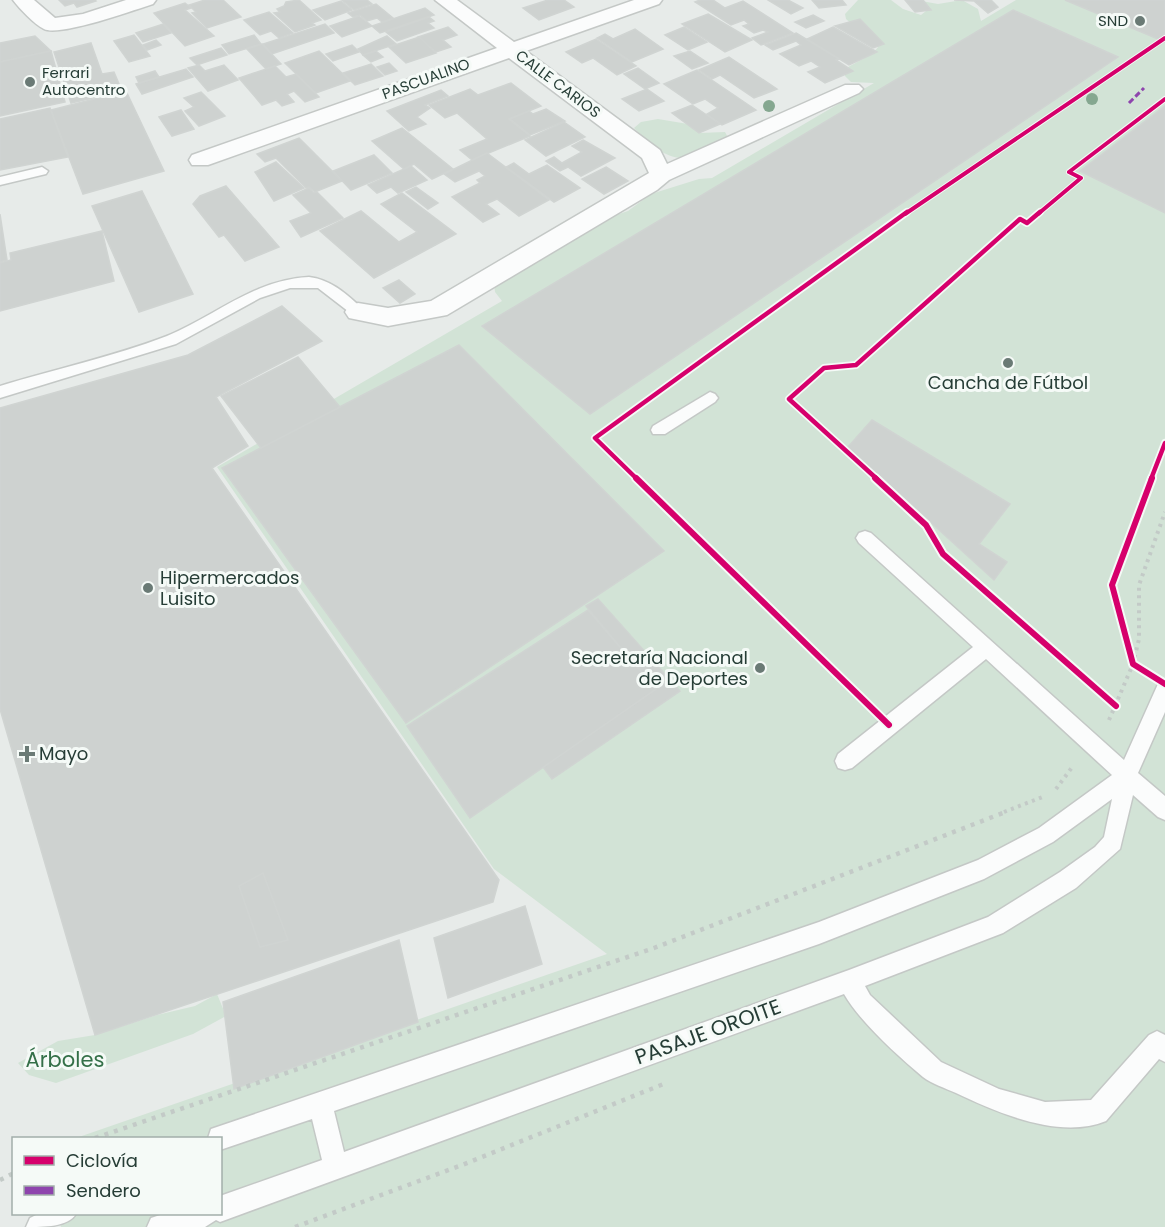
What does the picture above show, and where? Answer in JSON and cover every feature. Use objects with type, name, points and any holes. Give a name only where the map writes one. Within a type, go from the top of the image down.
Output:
[{"type":"street","points":[[23,0],[51,25],[86,19],[146,0]]},
{"type":"street","name":"CALLE CARIOS","points":[[445,0],[652,155],[661,175]]},
{"type":"street","name":"PASCUALINO","points":[[200,160],[652,0]]},
{"type":"street","points":[[358,312],[367,316],[400,317],[438,309],[650,185],[661,175],[852,89]]},
{"type":"lane","points":[[0,181],[42,171]]},
{"type":"lane","points":[[0,392],[172,339],[263,292],[286,283],[309,281],[326,285],[358,312]]},
{"type":"lane","points":[[659,430],[710,398]]},
{"type":"lane","points":[[865,538],[1165,810]]},
{"type":"lane","points":[[846,761],[986,648]]},
{"type":"lane","name":"PASAJE OROITE","points":[[222,1208],[849,981],[995,924],[1068,880],[1102,854],[1113,842],[1118,828],[1127,776],[1165,690]]},
{"type":"lane","points":[[222,1137],[819,933],[984,868],[1046,835],[1127,776]]},
{"type":"lane","points":[[849,981],[862,1003],[933,1070],[996,1100],[1045,1114],[1096,1112],[1157,1043],[1165,1050]]},
{"type":"lane","points":[[320,1104],[336,1168]]},
{"type":"lane","points":[[39,1227],[61,1215]]},
{"type":"lane","points":[[160,1227],[203,1215]]},
{"type":"path","points":[[98,1137],[654,948],[1052,794],[1116,706],[1133,664],[1139,639],[1139,585],[1165,512]]},
{"type":"path","points":[[1127,644],[1133,664],[1141,669]]},
{"type":"path","points":[[1108,698],[1116,706]]},
{"type":"green space","name":"Secretaría Nacional de Deportes","points":[[858,0],[891,0],[903,9],[921,15],[926,11],[925,6],[916,0],[938,4],[962,0],[978,9],[981,21],[1016,0],[1165,0],[1165,1227],[61,1227],[58,1215],[222,1215],[222,1137],[79,1137],[607,954],[494,869],[217,467],[502,301],[495,292],[494,283],[589,224],[628,211],[651,194],[699,179],[712,178],[874,83],[851,82],[845,76],[844,70],[872,54],[878,47],[846,19],[845,14]]},
{"type":"green space","points":[[658,119],[688,124],[699,133],[725,132],[732,145],[690,158],[669,155],[658,150],[634,128],[641,122]]},
{"type":"green space","name":"Árboles","points":[[217,994],[226,1016],[193,1034],[56,1083],[29,1075],[18,1063],[58,1041],[95,1035],[157,1015],[195,1006]]},
{"type":"building","points":[[59,0],[96,1],[77,7],[74,3],[65,6]]},
{"type":"building","points":[[205,0],[223,0],[241,17],[207,28],[192,13],[196,12],[189,5]]},
{"type":"building","points":[[299,0],[321,20],[312,23],[315,25],[295,32],[274,13],[280,12],[277,9],[284,6],[286,2]]},
{"type":"building","points":[[342,0],[367,0],[372,4],[354,10]]},
{"type":"building","points":[[548,0],[564,0],[574,7],[539,20],[523,8]]},
{"type":"building","points":[[713,0],[725,8],[743,1],[793,33],[761,45],[752,38],[768,32],[763,30],[754,33],[743,26],[749,24],[744,20],[731,25],[695,2]]},
{"type":"building","points":[[768,0],[788,0],[803,8],[791,14]]},
{"type":"building","points":[[812,0],[842,0],[846,5],[819,8]]},
{"type":"building","points":[[905,0],[923,0],[931,10],[915,12]]},
{"type":"building","points":[[954,0],[991,0],[998,7],[988,13],[974,1]]},
{"type":"building","name":"SND","points":[[1065,0],[1165,0],[1165,42]]},
{"type":"building","points":[[341,1],[352,10],[325,20],[313,10]]},
{"type":"building","points":[[185,3],[191,8],[185,10],[214,36],[185,46],[154,13]]},
{"type":"building","points":[[376,4],[393,18],[382,22],[377,18],[367,21],[360,15],[353,17],[348,13]]},
{"type":"building","points":[[425,8],[434,15],[380,33],[372,26]]},
{"type":"building","points":[[1013,10],[1118,57],[590,414],[482,326]]},
{"type":"building","points":[[269,12],[293,33],[279,38],[271,31],[260,35],[244,20]]},
{"type":"building","points":[[708,14],[752,40],[725,52],[682,24]]},
{"type":"building","points":[[813,15],[824,21],[806,28],[795,22]]},
{"type":"building","points":[[359,16],[372,26],[342,37],[330,26]]},
{"type":"building","points":[[429,17],[434,21],[428,23],[434,28],[397,41],[386,32]]},
{"type":"building","points":[[860,19],[884,44],[873,48],[835,26]]},
{"type":"building","points":[[163,24],[171,33],[143,42],[136,33]]},
{"type":"building","points":[[325,24],[334,33],[272,54],[263,44]]},
{"type":"building","points":[[448,27],[457,35],[443,40],[451,47],[436,52],[418,37]]},
{"type":"building","points":[[684,27],[707,42],[688,50],[665,35]]},
{"type":"building","points":[[833,27],[877,52],[849,65],[807,39]]},
{"type":"building","points":[[635,29],[663,49],[632,62],[597,38],[605,34],[613,39]]},
{"type":"building","points":[[796,33],[839,59],[836,60],[853,71],[825,83],[808,72],[820,67],[811,61],[799,66],[780,54],[801,45],[796,41],[773,50],[765,45]]},
{"type":"building","points":[[134,35],[150,56],[129,62],[114,41]]},
{"type":"building","points":[[254,35],[261,44],[229,54],[222,45]]},
{"type":"building","points":[[35,36],[51,51],[0,62],[0,43]]},
{"type":"building","points":[[387,36],[396,44],[363,55],[358,49]]},
{"type":"building","points":[[419,37],[436,53],[406,63],[389,47]]},
{"type":"building","points":[[596,39],[636,66],[617,75],[593,58],[582,63],[566,52]]},
{"type":"building","points":[[156,40],[161,45],[147,50],[143,45]]},
{"type":"building","points":[[91,43],[102,74],[114,72],[122,91],[71,103],[54,52]]},
{"type":"building","points":[[262,44],[281,64],[266,69],[247,49]]},
{"type":"building","points":[[352,45],[359,52],[333,61],[326,54]]},
{"type":"building","points":[[221,48],[227,55],[197,65],[190,58]]},
{"type":"building","name":"Ferrari Autocentro","points":[[51,51],[65,102],[0,116],[0,62]]},
{"type":"building","points":[[319,51],[350,81],[316,93],[285,63]]},
{"type":"building","points":[[376,51],[383,57],[371,62],[363,55]]},
{"type":"building","points":[[690,51],[708,63],[692,69],[674,56]]},
{"type":"building","points":[[729,57],[777,89],[754,98],[720,75],[712,79],[699,70]]},
{"type":"building","points":[[389,63],[397,71],[385,75],[377,67]]},
{"type":"building","points":[[371,64],[383,76],[355,85],[343,73]]},
{"type":"building","points":[[199,65],[205,71],[224,65],[238,80],[208,91],[188,68]]},
{"type":"building","points":[[275,66],[286,77],[296,74],[319,97],[305,102],[294,91],[287,94],[294,102],[282,106],[276,100],[262,105],[239,78]]},
{"type":"building","points":[[638,68],[659,83],[645,89],[624,74]]},
{"type":"building","points":[[186,69],[193,77],[142,94],[136,84]]},
{"type":"building","points":[[697,70],[756,110],[722,125],[707,114],[718,108],[705,99],[693,104],[664,84]]},
{"type":"building","points":[[155,71],[159,77],[139,83],[136,77]]},
{"type":"building","points":[[511,83],[541,106],[509,119],[530,136],[472,160],[460,150],[487,139],[457,113],[445,118],[429,105],[470,89],[478,95]]},
{"type":"building","points":[[647,89],[664,101],[639,111],[622,99]]},
{"type":"building","points":[[441,90],[448,96],[425,105],[430,108],[417,117],[426,124],[409,131],[387,111]]},
{"type":"building","points":[[126,91],[164,171],[83,194],[51,110]]},
{"type":"building","points":[[201,92],[225,116],[199,126],[185,111],[194,107],[184,98]]},
{"type":"building","points":[[692,105],[720,124],[699,133],[672,113]]},
{"type":"building","points":[[1165,106],[1165,213],[1080,171]]},
{"type":"building","points":[[50,108],[68,157],[0,170],[0,119]]},
{"type":"building","points":[[546,109],[565,121],[530,135],[510,119],[529,111],[533,114]]},
{"type":"building","points":[[181,110],[194,129],[172,136],[159,117]]},
{"type":"building","points":[[564,122],[585,137],[546,156],[525,140]]},
{"type":"building","points":[[402,128],[453,169],[432,179],[414,164],[404,169],[372,141]]},
{"type":"building","points":[[299,138],[342,181],[315,192],[309,187],[306,188],[276,158],[265,162],[257,154]]},
{"type":"building","points":[[583,140],[615,158],[581,176],[568,167],[560,171],[546,161],[554,157],[562,163],[582,152],[572,146]]},
{"type":"building","points":[[487,153],[549,200],[519,216],[497,199],[486,204],[499,214],[483,222],[452,197],[480,183],[477,180],[485,176],[479,171],[455,182],[444,174]]},
{"type":"building","points":[[374,155],[392,173],[351,190],[333,171]]},
{"type":"building","points":[[276,162],[304,188],[274,201],[255,172]]},
{"type":"building","points":[[514,163],[529,174],[547,165],[580,188],[554,202],[506,167]]},
{"type":"building","points":[[411,166],[427,180],[398,193],[391,187],[377,193],[368,185]]},
{"type":"building","points":[[606,167],[628,181],[604,194],[582,179]]},
{"type":"building","points":[[226,186],[279,247],[245,261],[224,235],[219,237],[193,204],[200,196]]},
{"type":"building","points":[[416,187],[438,203],[428,209],[406,192]]},
{"type":"building","points":[[309,188],[314,193],[317,192],[343,218],[301,237],[290,221],[311,213],[293,195]]},
{"type":"building","points":[[142,191],[193,294],[139,312],[92,206]]},
{"type":"building","points":[[402,193],[456,234],[374,278],[320,231],[361,211],[399,242],[417,232],[381,204]]},
{"type":"building","points":[[0,214],[7,260],[0,262]]},
{"type":"building","points":[[102,231],[114,281],[0,311],[0,263],[11,260],[10,253]]},
{"type":"building","points":[[399,280],[415,294],[400,303],[383,288]]},
{"type":"building","name":"Hipermercados Luisito","points":[[282,306],[322,341],[216,397],[248,446],[212,468],[499,880],[493,902],[95,1035],[0,709],[0,408],[188,355]]},
{"type":"building","points":[[459,345],[664,551],[406,723],[222,468]]},
{"type":"building","points":[[298,357],[340,407],[261,448],[221,396]]},
{"type":"building","points":[[872,420],[1010,504],[979,544],[1007,562],[994,580],[848,447]]},
{"type":"building","points":[[598,599],[680,691],[552,779],[543,767],[656,689],[586,606]]},
{"type":"building","points":[[588,610],[656,689],[470,818],[407,726]]},
{"type":"building","points":[[263,873],[288,940],[260,947],[239,886]]},
{"type":"building","points":[[525,906],[542,964],[448,998],[434,938]]},
{"type":"building","points":[[399,940],[418,1022],[234,1089],[223,1002]]},
{"type":"marked path","points":[[1129,103],[1144,88]]},
{"type":"cycle path","points":[[889,725],[595,438],[948,183],[1165,38]]},
{"type":"cycle path","points":[[1116,706],[943,554],[926,525],[789,399],[824,368],[856,365],[1020,219],[1027,223],[1081,178],[1069,172],[1165,99]]},
{"type":"cycle path","points":[[1165,443],[1112,585],[1133,664],[1165,684]]},
{"type":"place","name":"SND","points":[[1140,21]]},
{"type":"place","name":"Ferrari Autocentro","points":[[30,82]]},
{"type":"place","name":"Cancha de Fútbol","points":[[1008,363]]},
{"type":"place","name":"Hipermercados Luisito","points":[[148,588]]},
{"type":"place","name":"Secretaría Nacional de Deportes","points":[[760,668]]},
{"type":"place","name":"Mayo","points":[[27,754]]}]
